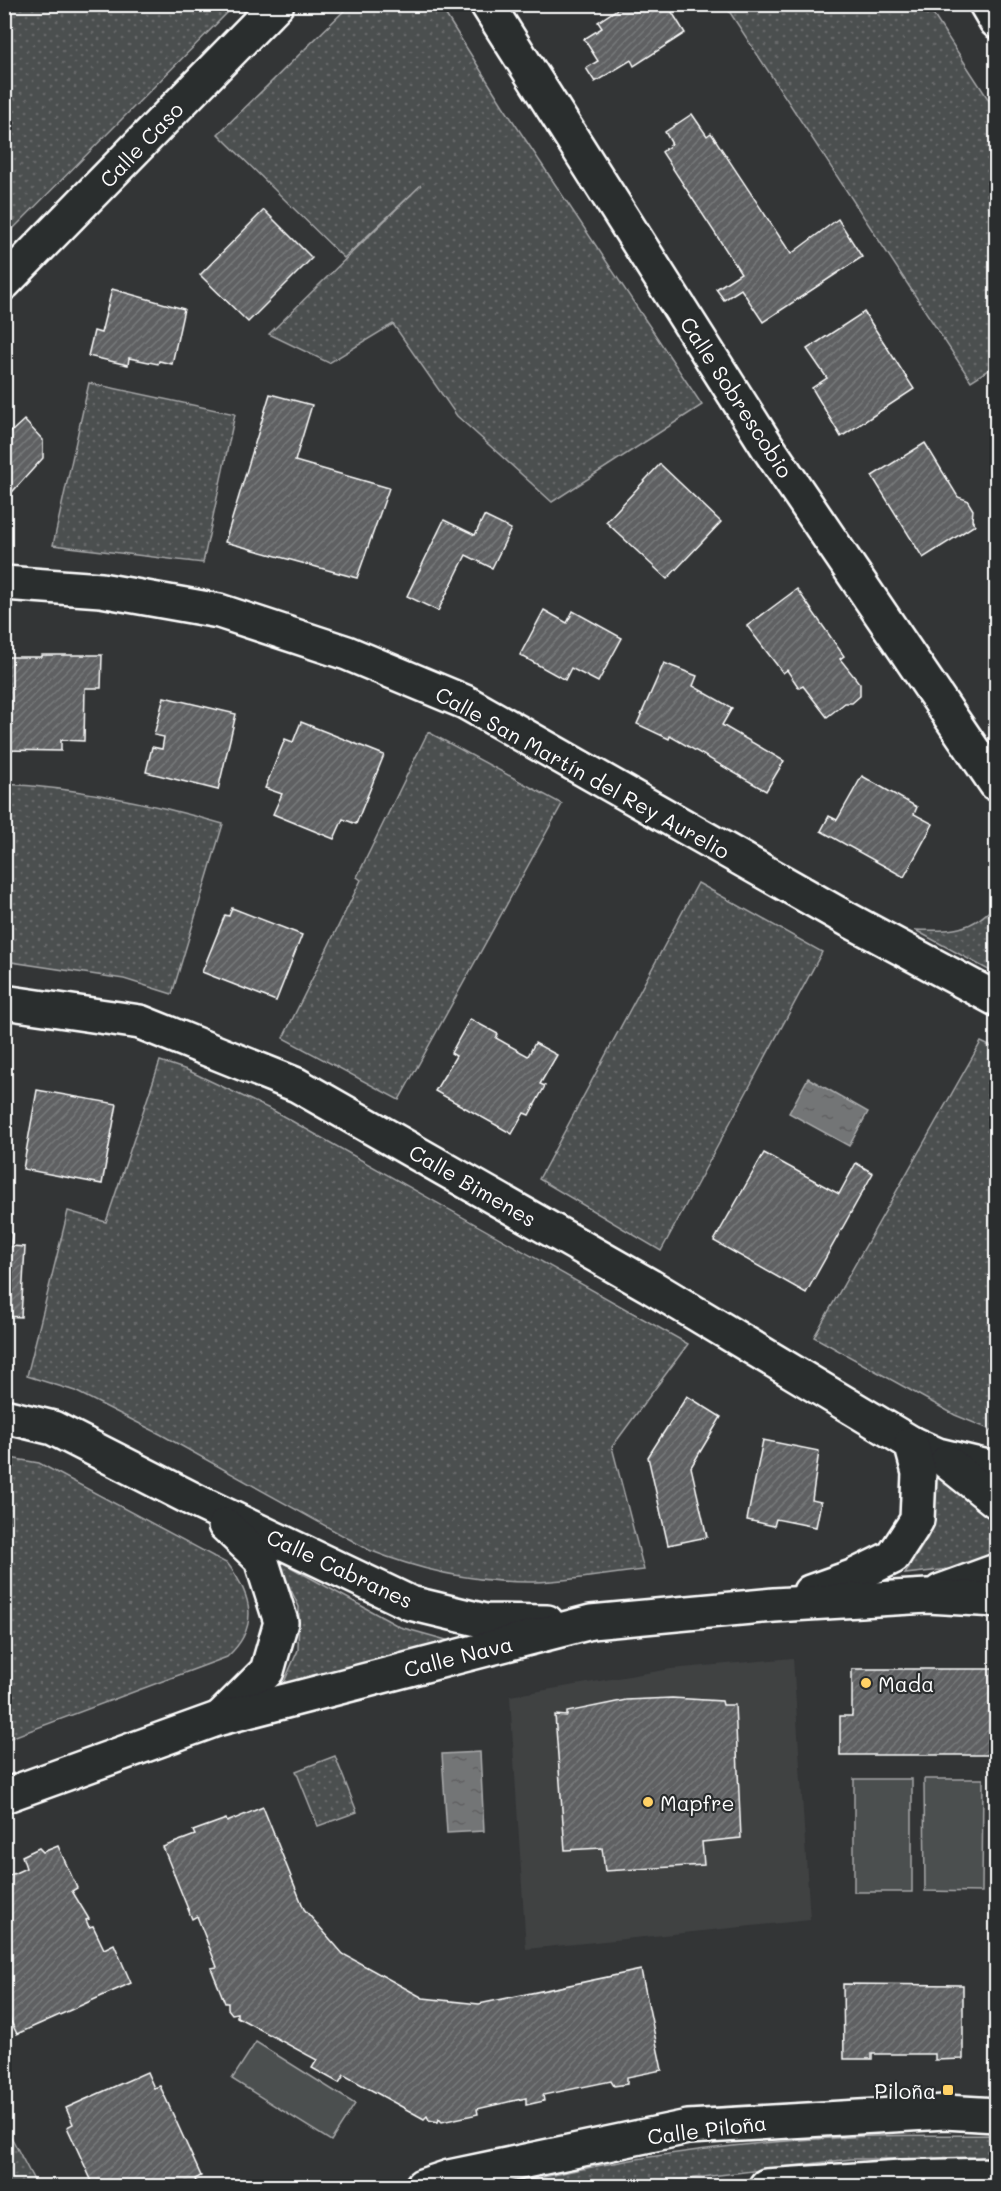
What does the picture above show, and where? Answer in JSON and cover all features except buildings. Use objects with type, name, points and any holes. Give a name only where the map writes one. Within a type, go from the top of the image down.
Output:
[{"type":"street","name":"Calle Caso","points":[[4,283],[277,4]]},
{"type":"street","name":"Calle Sobrescobio","points":[[487,4],[769,449],[996,783]]},
{"type":"street","points":[[986,4],[996,21]]},
{"type":"street","name":"Calle San Martín del Rey Aurelio","points":[[6,583],[101,590],[219,611],[347,653],[465,702],[849,920],[996,999]]},
{"type":"street","name":"Calle Bimenes","points":[[4,1002],[140,1022],[297,1085],[650,1286],[924,1449],[996,1501]]},
{"type":"street","name":"Calle Cabranes","points":[[4,1416],[53,1428],[201,1504],[410,1603],[485,1620],[591,1622]]},
{"type":"street","points":[[774,1605],[852,1577],[893,1557],[917,1520],[919,1473],[924,1449]]},
{"type":"street","name":"Calle Bimenes","points":[[924,1449],[996,1469]]},
{"type":"street","name":"Calle Cabranes","points":[[201,1504],[261,1559],[281,1622],[267,1671],[220,1718]]},
{"type":"street","name":"Calle Nava","points":[[928,1596],[996,1571]]},
{"type":"street","name":"Calle Nava","points":[[4,1796],[220,1718],[591,1622],[774,1605],[928,1596],[996,1600]]},
{"type":"street","name":"Calle Piloña","points":[[422,2187],[448,2177],[688,2127],[945,2112],[996,2115]]},
{"type":"street","points":[[766,2187],[901,2177],[996,2175]]},
{"type":"shaded area","points":[[439,4],[503,106],[702,405],[552,502],[457,416],[393,324],[329,363],[269,334],[421,185],[344,258],[218,134],[350,5]]},
{"type":"shaded area","points":[[4,5],[235,5],[5,237]]},
{"type":"shaded area","points":[[725,5],[927,5],[996,111],[996,365],[971,381]]},
{"type":"shaded area","points":[[89,383],[235,414],[203,563],[53,545]]},
{"type":"shaded area","points":[[428,732],[562,804],[399,1100],[283,1038],[361,880],[357,877]]},
{"type":"shaded area","points":[[4,784],[60,789],[115,798],[169,809],[223,824],[172,994],[124,979],[5,961]]},
{"type":"shaded area","points":[[698,883],[822,952],[661,1251],[539,1179]]},
{"type":"shaded area","points":[[996,904],[996,974],[915,930],[960,928],[978,920]]},
{"type":"shaded area","points":[[981,1042],[996,1049],[996,1432],[955,1415],[814,1337]]},
{"type":"shaded area","points":[[160,1061],[187,1070],[274,1111],[688,1344],[612,1447],[644,1570],[562,1580],[513,1582],[471,1578],[409,1564],[369,1550],[160,1434],[75,1391],[27,1376],[68,1211],[106,1222]]},
{"type":"shaded area","points":[[4,1457],[39,1463],[228,1564],[243,1588],[249,1611],[248,1623],[238,1646],[227,1657],[5,1740]]},
{"type":"shaded area","points":[[936,1476],[996,1515],[996,1555],[959,1568],[905,1574],[928,1537]]},
{"type":"shaded area","points":[[276,1559],[400,1627],[457,1643],[281,1689],[298,1650],[299,1607]]},
{"type":"shaded area","points":[[793,1658],[810,1920],[526,1949],[510,1696],[671,1669]]},
{"type":"shaded area","points":[[335,1756],[357,1812],[318,1826],[296,1771]]},
{"type":"shaded area","points":[[854,1779],[912,1779],[912,1892],[854,1892]]},
{"type":"shaded area","points":[[924,1779],[983,1779],[982,1892],[925,1891]]},
{"type":"shaded area","points":[[256,2042],[355,2104],[331,2141],[232,2079]]},
{"type":"shaded area","points":[[9,2133],[37,2186],[5,2186],[5,2135]]},
{"type":"shaded area","points":[[996,2135],[996,2159],[851,2159],[628,2186],[505,2186],[590,2167],[720,2147],[869,2136]]},
{"type":"water","points":[[808,1078],[868,1112],[849,1146],[789,1113]]},
{"type":"water","points":[[480,1752],[484,1831],[447,1833],[442,1754]]},
{"type":"place","name":"Mada","points":[[866,1683]]},
{"type":"place","name":"Mapfre","points":[[648,1802]]},
{"type":"place","name":"Piloña","points":[[948,2090]]}]
